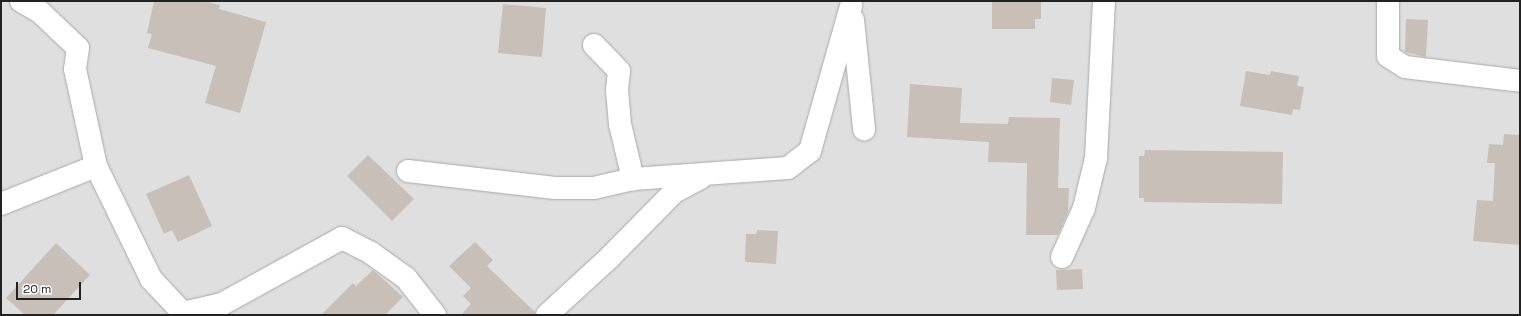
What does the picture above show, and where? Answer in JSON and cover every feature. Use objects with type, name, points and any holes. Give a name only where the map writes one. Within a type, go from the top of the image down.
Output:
[{"type":"street","points":[[21,1],[40,12],[78,48],[75,69],[96,166],[151,279],[183,313],[222,304],[342,238],[371,253],[406,278],[435,315]]},
{"type":"street","points":[[1062,257],[1084,208],[1096,158],[1104,1]]},
{"type":"street","points":[[1388,1],[1388,56],[1405,68],[1520,81]]},
{"type":"street","points":[[852,4],[864,129]]},
{"type":"street","points":[[408,171],[555,188],[594,188],[633,179],[788,168],[810,151],[852,4]]},
{"type":"street","points":[[594,45],[618,71],[617,90],[620,124],[633,179]]},
{"type":"street","points":[[1,204],[96,166]]},
{"type":"street","points":[[547,315],[610,257],[674,192],[707,174]]},
{"type":"shaded area","points":[[1,1],[1520,1],[1520,315],[1,315]]},
{"type":"building","points":[[154,1],[203,1],[220,5],[219,9],[266,22],[240,113],[205,103],[216,66],[148,48],[152,34],[147,33]]},
{"type":"building","points":[[992,1],[1041,1],[1041,19],[1035,19],[1035,29],[992,29]]},
{"type":"building","points":[[503,4],[546,8],[542,57],[498,53]]},
{"type":"building","points":[[1406,19],[1428,20],[1426,57],[1405,52]]},
{"type":"building","points":[[1246,71],[1270,75],[1271,71],[1299,76],[1297,86],[1304,87],[1300,110],[1293,109],[1292,115],[1240,106]]},
{"type":"building","points":[[1052,78],[1074,80],[1071,105],[1050,102]]},
{"type":"building","points":[[910,84],[962,88],[960,123],[1008,124],[1009,117],[1060,118],[1058,188],[1069,188],[1068,212],[1058,235],[1026,235],[1027,163],[988,162],[989,142],[907,137]]},
{"type":"building","points":[[1504,134],[1520,135],[1520,245],[1473,241],[1477,200],[1493,201],[1495,163],[1487,163],[1489,144],[1503,145]]},
{"type":"building","points":[[1145,150],[1283,152],[1282,204],[1144,202],[1144,198],[1139,198],[1139,156],[1144,156]]},
{"type":"building","points":[[368,155],[414,199],[392,221],[347,176]]},
{"type":"building","points":[[189,175],[212,226],[178,242],[172,230],[164,234],[146,194]]},
{"type":"building","points":[[757,230],[778,231],[776,264],[745,262],[746,234],[756,234]]},
{"type":"building","points":[[475,242],[493,260],[487,266],[535,312],[535,315],[461,315],[471,304],[463,296],[471,288],[449,266]]},
{"type":"building","points":[[56,243],[90,275],[53,315],[25,315],[6,298]]},
{"type":"building","points":[[1082,269],[1083,289],[1057,290],[1056,270]]},
{"type":"building","points":[[373,270],[403,297],[385,315],[321,315],[353,283],[356,286]]}]
